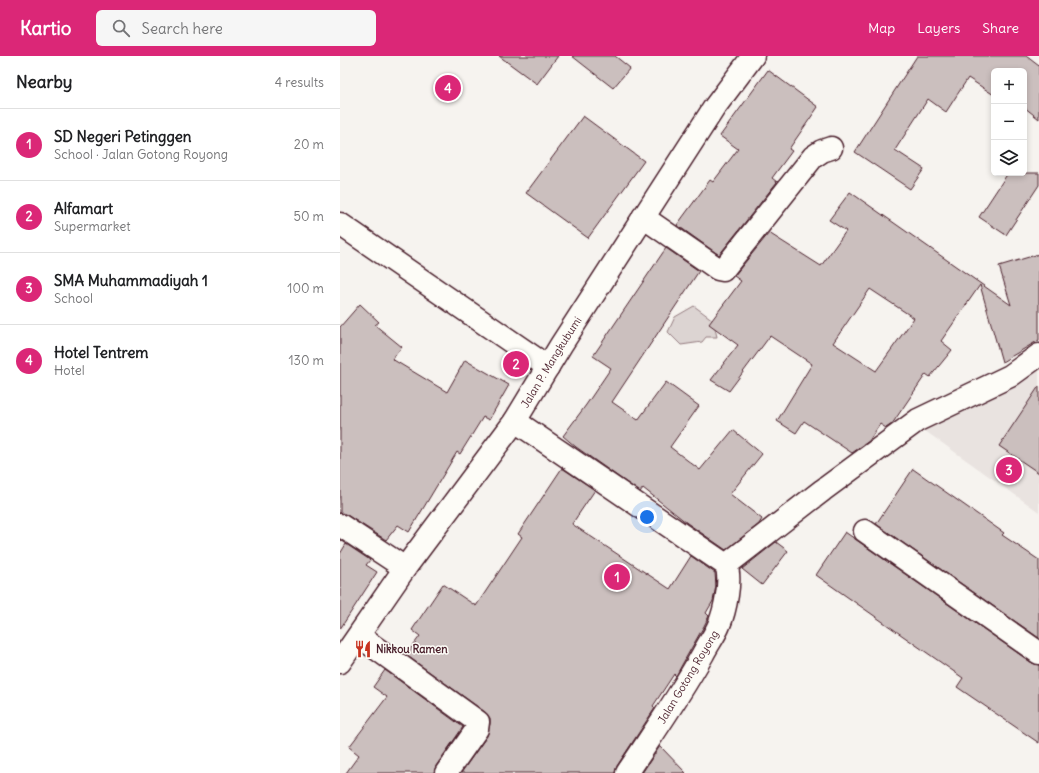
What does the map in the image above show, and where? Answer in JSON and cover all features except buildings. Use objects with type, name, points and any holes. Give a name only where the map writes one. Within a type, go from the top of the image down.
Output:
[{"type":"street","name":"Jalan P. Mangkubumi","points":[[340,662],[405,568],[515,420],[714,108],[753,56]]},
{"type":"street","points":[[644,218],[708,262],[723,270],[812,157],[831,148]]},
{"type":"street","points":[[340,225],[548,367]]},
{"type":"street","points":[[515,420],[726,565],[823,490],[918,420],[1010,376],[1039,355]]},
{"type":"street","points":[[340,525],[405,568]]},
{"type":"street","points":[[865,531],[1039,653]]},
{"type":"street","name":"Jalan Gotong Royong","points":[[627,773],[686,684],[719,624],[724,609],[729,580],[726,565]]},
{"type":"street","points":[[359,636],[478,722],[477,729],[446,773]]},
{"type":"shaded area","points":[[694,306],[713,320],[717,337],[706,337],[702,342],[681,345],[668,332],[675,317]]},
{"type":"shaded area","points":[[1039,357],[1039,512],[921,428]]},
{"type":"place","name":"Hotel Tentrem","points":[[448,88]]},
{"type":"place","name":"Alfamart","points":[[516,364]]},
{"type":"place","name":"SMA Muhammadiyah 1","points":[[1009,470]]},
{"type":"place","name":"SD Negeri Petinggen","points":[[617,577]]},
{"type":"place","name":"Nikkou Ramen","points":[[363,649]]}]
